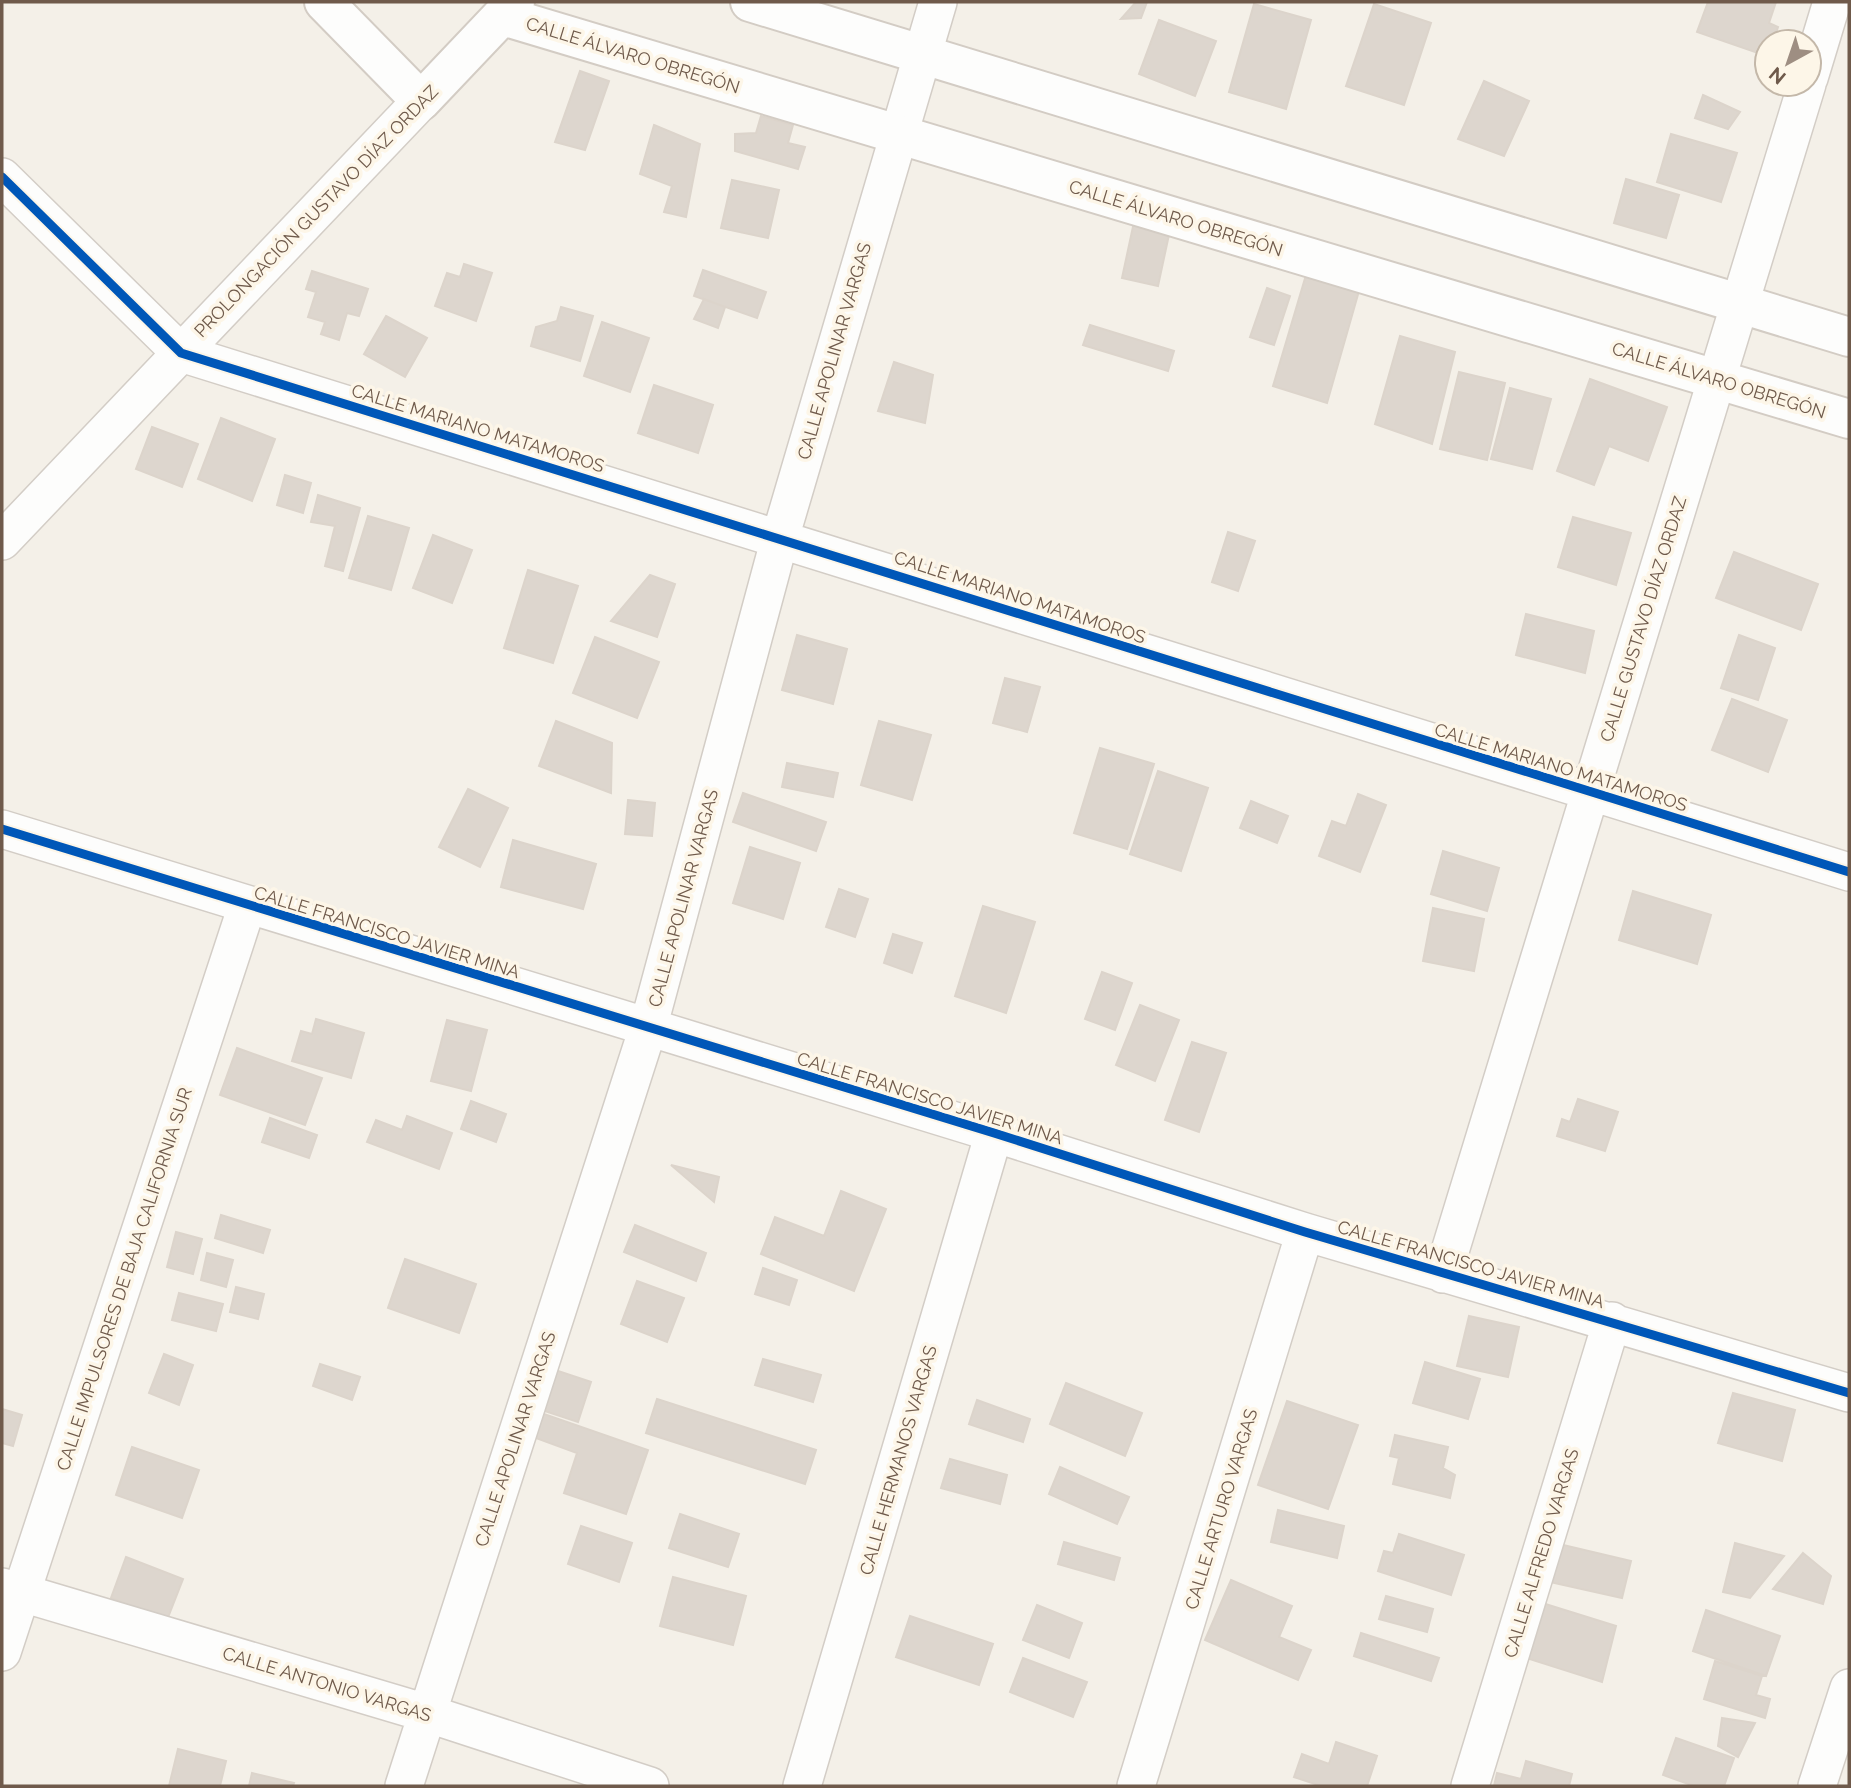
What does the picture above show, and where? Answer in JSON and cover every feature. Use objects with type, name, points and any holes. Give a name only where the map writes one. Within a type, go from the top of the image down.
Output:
[{"type":"street","points":[[324,2],[421,101]]},
{"type":"street","points":[[750,2],[1849,337]]},
{"type":"street","name":"CALLE APOLINAR VARGAS","points":[[404,1786],[648,1028],[780,538],[938,2]]},
{"type":"street","points":[[1823,32],[1832,2]]},
{"type":"street","name":"PROLONGACIÓN GUSTAVO DÍAZ ORDAZ","points":[[2,541],[509,9]]},
{"type":"street","name":"CALLE ÁLVARO OBREGÓN","points":[[509,9],[898,134],[1849,419]]},
{"type":"street","name":"CALLE GUSTAVO DÍAZ ORDAZ","points":[[1443,1274],[1803,98]]},
{"type":"street","points":[[2,177],[181,353]]},
{"type":"street","name":"CALLE MARIANO MATAMOROS","points":[[181,353],[1849,872]]},
{"type":"street","name":"CALLE FRANCISCO JAVIER MINA","points":[[2,829],[994,1133],[1305,1232],[1849,1393]]},
{"type":"street","name":"CALLE IMPULSORES DE BAJA CALIFORNIA SUR","points":[[2,1652],[11,1590],[247,906]]},
{"type":"street","name":"CALLE HERMANOS VARGAS","points":[[802,1786],[994,1133]]},
{"type":"street","name":"CALLE ARTURO VARGAS","points":[[1136,1786],[1305,1232]]},
{"type":"street","name":"CALLE ALFREDO VARGAS","points":[[1470,1786],[1612,1321]]},
{"type":"street","name":"CALLE ANTONIO VARGAS","points":[[11,1590],[426,1713],[650,1786]]},
{"type":"street","points":[[1817,1786],[1849,1688]]},
{"type":"building","points":[[1136,2],[1147,2],[1141,18],[1121,19]]},
{"type":"building","points":[[1708,2],[1776,2],[1769,23],[1778,28],[1753,28],[1753,51],[1697,32]]},
{"type":"building","points":[[1254,4],[1311,20],[1286,109],[1229,92]]},
{"type":"building","points":[[1374,4],[1431,23],[1404,105],[1346,86]]},
{"type":"building","points":[[1159,20],[1216,41],[1195,96],[1139,74]]},
{"type":"building","points":[[580,71],[609,81],[585,150],[555,142]]},
{"type":"building","points":[[1484,81],[1529,101],[1504,156],[1458,139]]},
{"type":"building","points":[[1703,95],[1740,112],[1728,129],[1695,118]]},
{"type":"building","points":[[761,116],[793,125],[788,143],[805,147],[798,169],[735,151],[735,134],[756,133]]},
{"type":"building","points":[[654,125],[700,144],[686,217],[664,212],[672,186],[640,174]]},
{"type":"building","points":[[1671,134],[1737,153],[1721,202],[1657,182]]},
{"type":"building","points":[[1626,179],[1679,195],[1666,238],[1614,223]]},
{"type":"building","points":[[732,180],[779,190],[768,238],[721,228]]},
{"type":"building","points":[[1134,222],[1170,230],[1158,286],[1122,278]]},
{"type":"building","points":[[464,264],[492,273],[476,321],[435,306],[447,273],[460,277]]},
{"type":"building","points":[[703,270],[766,292],[757,318],[694,296]]},
{"type":"building","points":[[312,271],[368,289],[359,316],[347,313],[339,340],[321,334],[325,322],[308,317],[316,292],[306,289]]},
{"type":"building","points":[[1306,275],[1359,291],[1327,403],[1273,386]]},
{"type":"building","points":[[1267,288],[1290,296],[1274,345],[1250,337]]},
{"type":"building","points":[[704,299],[725,307],[718,328],[694,319]]},
{"type":"building","points":[[561,307],[593,316],[580,361],[531,346],[536,327],[557,321]]},
{"type":"building","points":[[386,316],[427,338],[405,377],[364,354]]},
{"type":"building","points":[[602,322],[649,338],[630,392],[584,376]]},
{"type":"building","points":[[1090,325],[1174,351],[1168,371],[1083,345]]},
{"type":"building","points":[[1400,336],[1455,352],[1432,444],[1375,424]]},
{"type":"building","points":[[894,362],[933,375],[925,423],[878,411]]},
{"type":"building","points":[[1459,372],[1505,383],[1487,460],[1440,449]]},
{"type":"building","points":[[1590,379],[1667,407],[1648,461],[1609,446],[1594,485],[1557,471]]},
{"type":"building","points":[[654,385],[713,405],[698,453],[638,433]]},
{"type":"building","points":[[1510,388],[1551,399],[1532,469],[1491,459]]},
{"type":"building","points":[[221,418],[275,439],[252,501],[198,479]]},
{"type":"building","points":[[152,427],[198,444],[182,487],[136,469]]},
{"type":"building","points":[[285,475],[311,483],[303,513],[277,505]]},
{"type":"building","points":[[318,495],[360,508],[343,571],[325,566],[335,526],[311,522]]},
{"type":"building","points":[[368,516],[409,528],[391,590],[349,578]]},
{"type":"building","points":[[1573,517],[1631,533],[1616,585],[1558,567]]},
{"type":"building","points":[[1228,532],[1255,541],[1238,591],[1212,582]]},
{"type":"building","points":[[433,535],[472,550],[452,603],[413,588]]},
{"type":"building","points":[[1734,552],[1818,584],[1801,630],[1716,598]]},
{"type":"building","points":[[528,570],[578,586],[553,663],[504,648]]},
{"type":"building","points":[[650,575],[675,584],[657,637],[611,621]]},
{"type":"building","points":[[1526,614],[1594,631],[1585,673],[1516,655]]},
{"type":"building","points":[[797,635],[847,649],[833,704],[782,690]]},
{"type":"building","points":[[1739,635],[1775,648],[1758,700],[1721,688]]},
{"type":"building","points":[[595,637],[659,662],[637,718],[573,693]]},
{"type":"building","points":[[1005,678],[1040,687],[1027,732],[993,723]]},
{"type":"building","points":[[1732,699],[1787,720],[1768,772],[1712,750]]},
{"type":"building","points":[[556,721],[612,743],[611,793],[539,766]]},
{"type":"building","points":[[879,721],[931,735],[912,800],[861,785]]},
{"type":"building","points":[[1100,748],[1154,764],[1127,849],[1074,833]]},
{"type":"building","points":[[787,763],[838,773],[833,797],[782,787]]},
{"type":"building","points":[[1158,771],[1208,788],[1181,871],[1130,854]]},
{"type":"building","points":[[468,789],[508,808],[480,867],[439,847]]},
{"type":"building","points":[[743,793],[826,822],[816,851],[733,822]]},
{"type":"building","points":[[1358,794],[1386,805],[1360,872],[1319,856],[1332,821],[1346,826]]},
{"type":"building","points":[[628,800],[655,803],[652,836],[625,834]]},
{"type":"building","points":[[1251,801],[1288,816],[1277,843],[1240,828]]},
{"type":"building","points":[[513,840],[596,864],[583,909],[501,887]]},
{"type":"building","points":[[750,847],[800,863],[783,919],[733,903]]},
{"type":"building","points":[[1443,851],[1499,868],[1487,911],[1431,894]]},
{"type":"building","points":[[839,889],[868,899],[855,937],[826,927]]},
{"type":"building","points":[[1633,891],[1711,915],[1697,964],[1619,940]]},
{"type":"building","points":[[983,906],[1035,922],[1006,1013],[955,996]]},
{"type":"building","points":[[1433,908],[1484,919],[1474,971],[1423,961]]},
{"type":"building","points":[[893,934],[922,943],[912,973],[884,963]]},
{"type":"building","points":[[1102,972],[1132,983],[1115,1030],[1085,1019]]},
{"type":"building","points":[[1140,1005],[1179,1020],[1155,1081],[1116,1065]]},
{"type":"building","points":[[316,1019],[364,1033],[351,1078],[292,1061],[301,1031],[312,1034]]},
{"type":"building","points":[[447,1020],[487,1030],[471,1091],[431,1081]]},
{"type":"building","points":[[1192,1042],[1226,1053],[1199,1132],[1165,1120]]},
{"type":"building","points":[[237,1048],[322,1078],[305,1125],[220,1095]]},
{"type":"building","points":[[1578,1099],[1618,1112],[1605,1151],[1557,1136],[1562,1119],[1570,1122]]},
{"type":"building","points":[[471,1101],[506,1114],[496,1142],[461,1129]]},
{"type":"building","points":[[407,1116],[452,1133],[439,1169],[367,1142],[376,1120],[402,1130]]},
{"type":"building","points":[[270,1118],[317,1135],[309,1158],[262,1142]]},
{"type":"building","points":[[671,1165],[719,1177],[714,1202]]},
{"type":"building","points":[[841,1191],[886,1209],[854,1291],[761,1254],[775,1217],[824,1236]]},
{"type":"building","points":[[221,1215],[270,1230],[263,1253],[215,1238]]},
{"type":"building","points":[[635,1225],[706,1253],[696,1281],[624,1252]]},
{"type":"building","points":[[176,1232],[202,1239],[193,1274],[167,1267]]},
{"type":"building","points":[[207,1253],[233,1260],[226,1287],[201,1280]]},
{"type":"building","points":[[405,1259],[476,1284],[459,1333],[388,1308]]},
{"type":"building","points":[[763,1268],[797,1280],[789,1305],[755,1294]]},
{"type":"building","points":[[637,1281],[684,1298],[667,1342],[621,1324]]},
{"type":"building","points":[[236,1287],[264,1294],[258,1319],[230,1312]]},
{"type":"building","points":[[179,1293],[223,1304],[216,1331],[172,1320]]},
{"type":"building","points":[[1469,1316],[1519,1327],[1508,1377],[1457,1366]]},
{"type":"building","points":[[164,1354],[193,1365],[179,1405],[149,1393]]},
{"type":"building","points":[[763,1359],[821,1375],[813,1402],[755,1385]]},
{"type":"building","points":[[1425,1362],[1480,1379],[1468,1419],[1413,1403]]},
{"type":"building","points":[[320,1364],[360,1377],[352,1400],[313,1386]]},
{"type":"building","points":[[555,1370],[591,1382],[578,1422],[542,1410]]},
{"type":"building","points":[[1066,1383],[1142,1413],[1125,1456],[1050,1424]]},
{"type":"building","points":[[1733,1393],[1795,1410],[1782,1461],[1718,1443]]},
{"type":"building","points":[[657,1399],[816,1450],[805,1484],[646,1433]]},
{"type":"building","points":[[977,1400],[1030,1419],[1023,1442],[969,1424]]},
{"type":"building","points":[[1287,1401],[1358,1425],[1328,1509],[1258,1485]]},
{"type":"building","points":[[2,1409],[22,1415],[13,1446],[2,1443]]},
{"type":"building","points":[[541,1413],[648,1450],[626,1514],[564,1493],[577,1453],[533,1437]]},
{"type":"building","points":[[1395,1435],[1448,1447],[1443,1468],[1455,1475],[1450,1498],[1393,1484],[1399,1458],[1390,1456]]},
{"type":"building","points":[[132,1447],[199,1470],[182,1518],[116,1495]]},
{"type":"building","points":[[950,1459],[1007,1475],[1000,1504],[941,1488]]},
{"type":"building","points":[[1060,1467],[1129,1497],[1117,1524],[1049,1494]]},
{"type":"building","points":[[1278,1510],[1344,1526],[1337,1558],[1271,1542]]},
{"type":"building","points":[[680,1514],[739,1534],[728,1567],[669,1548]]},
{"type":"building","points":[[581,1526],[632,1543],[619,1582],[568,1564]]},
{"type":"building","points":[[1399,1534],[1464,1555],[1451,1595],[1378,1571],[1384,1551],[1393,1553]]},
{"type":"building","points":[[1064,1542],[1120,1558],[1114,1580],[1058,1564]]},
{"type":"building","points":[[1735,1543],[1784,1556],[1750,1598],[1723,1592]]},
{"type":"building","points":[[1559,1544],[1631,1561],[1622,1598],[1550,1582]]},
{"type":"building","points":[[1803,1553],[1831,1576],[1823,1604],[1773,1589]]},
{"type":"building","points":[[126,1557],[183,1579],[167,1620],[111,1598]]},
{"type":"building","points":[[673,1577],[746,1596],[733,1645],[660,1626]]},
{"type":"building","points":[[1231,1580],[1292,1606],[1279,1637],[1311,1650],[1298,1680],[1205,1640]]},
{"type":"building","points":[[1386,1596],[1433,1609],[1427,1632],[1379,1619]]},
{"type":"building","points":[[1539,1602],[1616,1626],[1602,1682],[1523,1657]]},
{"type":"building","points":[[1037,1605],[1082,1623],[1069,1658],[1023,1640]]},
{"type":"building","points":[[1706,1610],[1780,1636],[1766,1676],[1693,1651]]},
{"type":"building","points":[[910,1616],[993,1644],[979,1685],[896,1657]]},
{"type":"building","points":[[1361,1633],[1439,1658],[1431,1681],[1354,1656]]},
{"type":"building","points":[[1023,1658],[1087,1682],[1073,1717],[1010,1692]]},
{"type":"building","points":[[1715,1661],[1762,1676],[1756,1695],[1770,1699],[1765,1718],[1704,1699]]},
{"type":"building","points":[[1722,1718],[1755,1723],[1738,1757],[1718,1746]]},
{"type":"building","points":[[1676,1738],[1734,1758],[1724,1786],[1694,1786],[1663,1775]]},
{"type":"building","points":[[1336,1742],[1377,1756],[1367,1786],[1321,1786],[1294,1777],[1302,1754],[1329,1764]]},
{"type":"building","points":[[178,1749],[226,1761],[220,1786],[169,1786]]},
{"type":"building","points":[[1526,1761],[1572,1774],[1569,1786],[1494,1786],[1497,1773],[1521,1779]]},
{"type":"building","points":[[252,1773],[294,1783],[293,1786],[249,1786]]},
{"type":"cycle path","points":[[2,177],[181,353],[1849,872]]},
{"type":"cycle path","points":[[2,829],[994,1133],[1305,1232],[1849,1393]]}]
